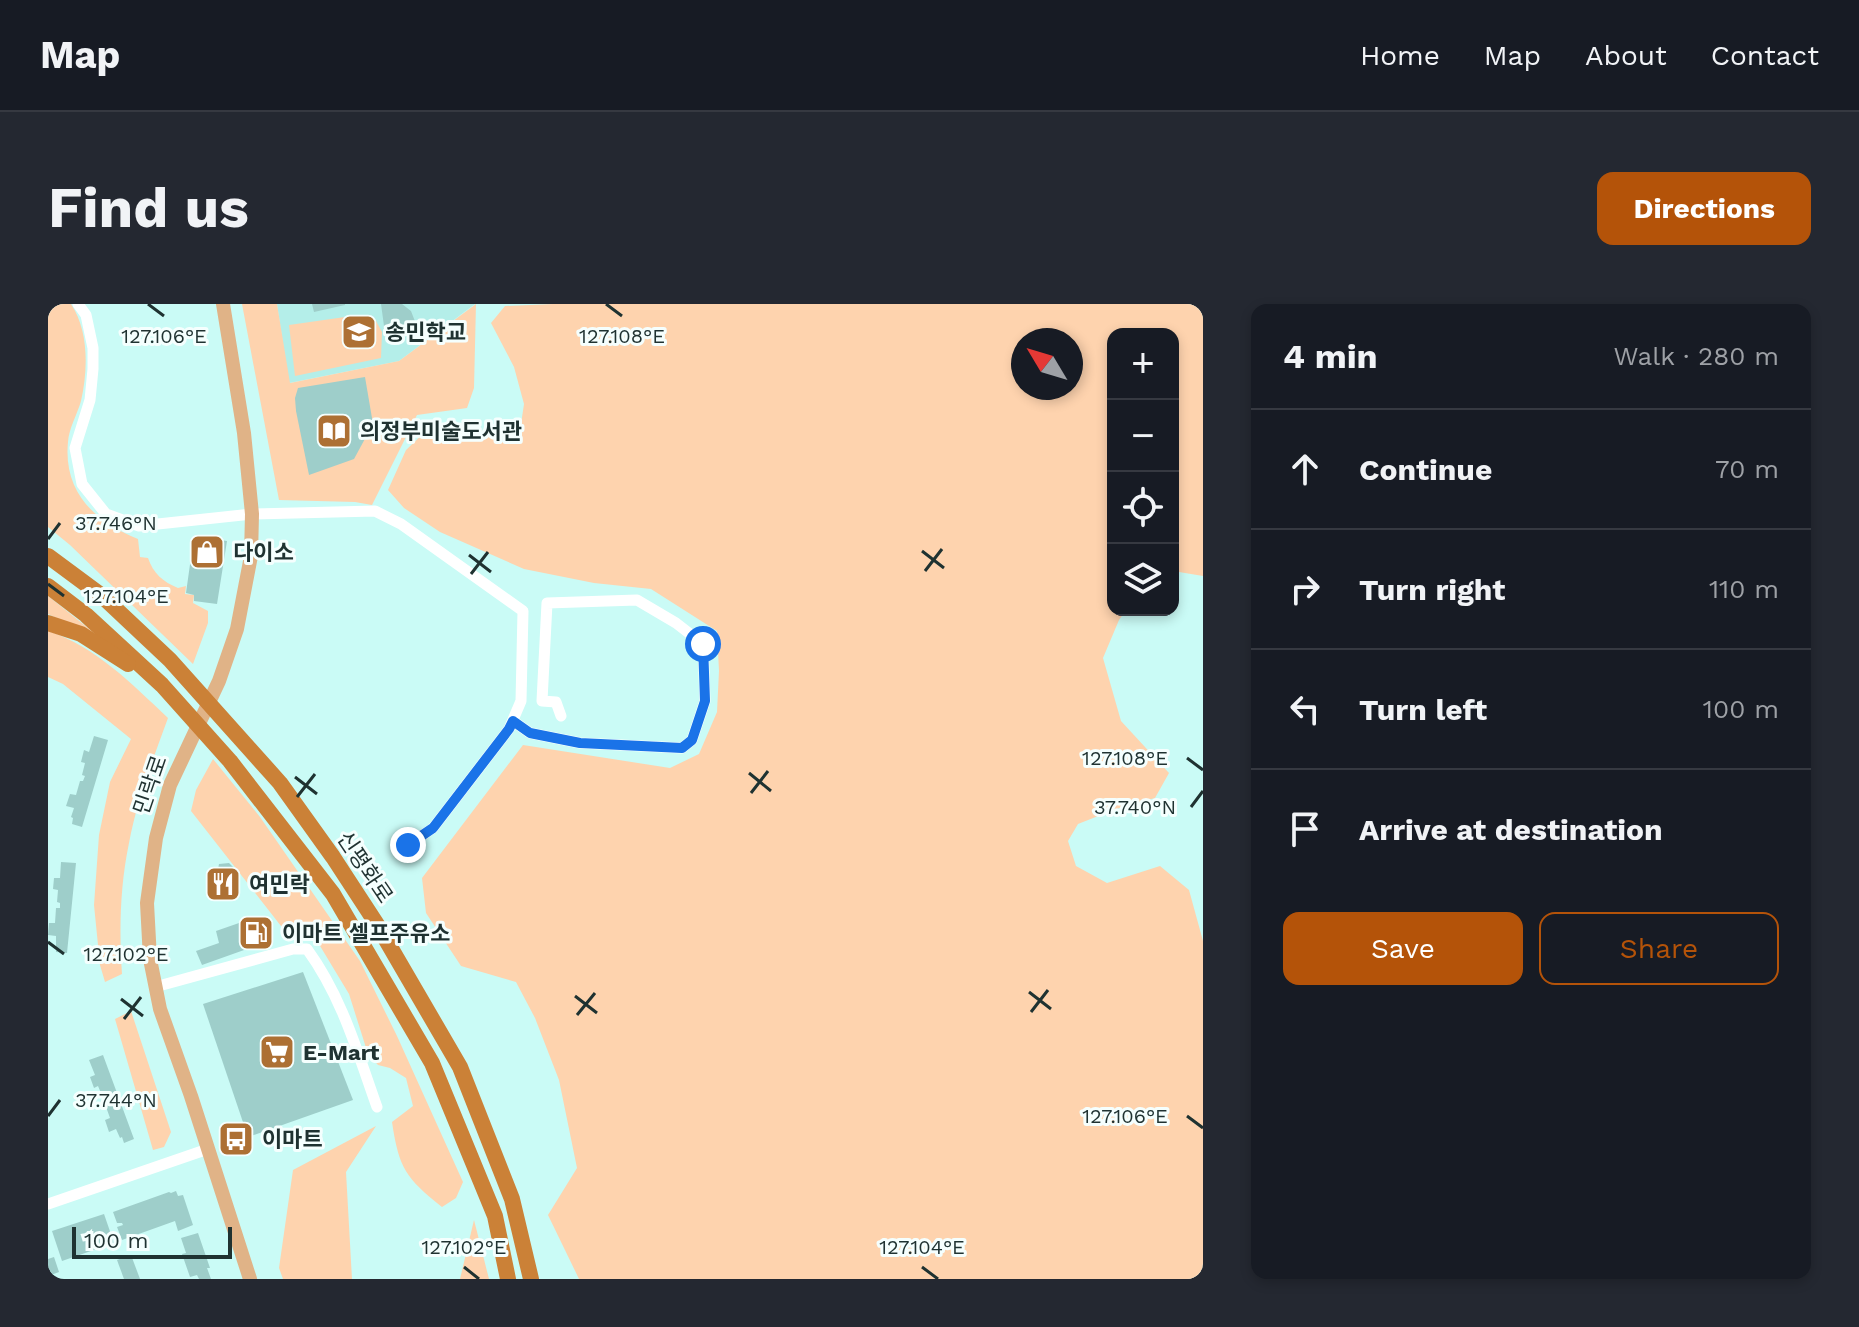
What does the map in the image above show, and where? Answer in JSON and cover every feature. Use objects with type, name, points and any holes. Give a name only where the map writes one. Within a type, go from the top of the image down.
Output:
[{"type":"highway","name":"신평화로","points":[[48,556],[102,596],[170,660],[280,783],[333,857],[378,926],[460,1067],[512,1199],[531,1279]]},
{"type":"highway","name":"신평화로","points":[[48,586],[86,615],[166,690],[230,761],[333,894],[432,1063],[495,1216],[508,1279]]},
{"type":"highway","points":[[48,623],[81,634],[166,690]]},
{"type":"main road","name":"민락로","points":[[223,304],[244,433],[252,514],[251,556],[237,629],[219,681],[170,785],[156,838],[147,903],[150,959],[160,1009],[250,1279]]},
{"type":"street","points":[[78,304],[86,315],[93,348],[93,369],[90,400],[75,448],[82,484],[106,514],[139,526],[252,514],[375,511],[401,524],[523,611],[521,701],[513,721],[433,828],[408,845]]},
{"type":"street","points":[[513,721],[530,733],[580,743],[682,748],[692,740],[705,701],[703,644],[676,623],[637,600],[547,603],[542,701],[556,702],[561,716]]},
{"type":"street","points":[[155,987],[293,949],[307,949],[341,1007],[375,1101]]},
{"type":"street","points":[[48,1204],[208,1149]]},
{"type":"shaded area","points":[[48,304],[71,304],[84,338],[86,364],[83,389],[68,442],[71,476],[85,503],[96,514],[108,524],[138,539],[140,557],[148,558],[156,573],[168,583],[178,588],[186,586],[185,594],[194,595],[193,603],[208,611],[208,623],[193,664],[48,527]]},
{"type":"shaded area","points":[[242,304],[277,304],[290,383],[399,361],[476,304],[474,388],[467,408],[417,415],[372,505],[279,500]]},
{"type":"shaded area","name":"송민학교","points":[[277,304],[475,304],[399,361],[289,383]]},
{"type":"shaded area","points":[[553,304],[1203,304],[1203,576],[1179,572],[1179,328],[1107,328],[1107,616],[1122,616],[1103,658],[1121,721],[1169,773],[1155,798],[1078,824],[1068,841],[1076,866],[1107,883],[1160,866],[1189,890],[1203,941],[1203,1279],[579,1279],[548,1215],[577,1168],[559,1080],[535,1018],[516,982],[461,966],[426,913],[422,878],[523,745],[670,768],[699,754],[717,712],[717,631],[651,589],[594,583],[524,569],[440,532],[404,508],[388,490],[406,450],[427,430],[472,423],[496,441],[518,444],[524,404],[514,367],[491,323],[505,306]]},
{"type":"shaded area","points":[[359,315],[376,321],[382,332],[381,358],[295,376],[289,325]]},
{"type":"shaded area","points":[[48,596],[93,632],[88,633],[48,614]]},
{"type":"shaded area","points":[[48,631],[97,656],[127,679],[168,718],[141,795],[126,859],[121,908],[122,974],[105,982],[100,965],[94,905],[99,835],[110,782],[131,739],[63,684],[48,677]]},
{"type":"shaded area","points":[[213,759],[260,817],[360,961],[463,1182],[456,1198],[442,1207],[412,1180],[401,1162],[392,1122],[413,1106],[406,1078],[378,1065],[368,1054],[349,994],[311,931],[288,935],[191,811],[196,790]]},
{"type":"shaded area","points":[[131,1011],[171,1132],[164,1147],[153,1150],[115,1019]]},
{"type":"shaded area","points":[[376,1126],[346,1172],[352,1279],[283,1279],[279,1268],[293,1170]]},
{"type":"shaded area","points":[[474,1220],[489,1279],[460,1279]]},
{"type":"building","points":[[312,304],[345,304],[345,305],[314,312]]},
{"type":"building","points":[[381,304],[402,304],[411,311],[416,324],[410,333],[398,333],[384,326]]},
{"type":"building","name":"의정부미술도서관","points":[[365,377],[373,424],[354,459],[309,475],[296,411],[298,388]]},
{"type":"building","points":[[194,536],[227,541],[217,604],[194,601],[194,595],[186,593]]},
{"type":"building","points":[[94,736],[108,740],[82,827],[72,824],[74,808],[66,806],[70,794],[76,795],[85,776],[82,775],[85,763],[81,762],[84,750],[89,752]]},
{"type":"building","points":[[61,862],[76,863],[67,953],[56,952],[56,936],[48,935],[49,923],[55,923],[56,908],[60,908],[58,890],[53,889],[54,878],[60,878]]},
{"type":"building","points":[[229,863],[240,874],[236,900],[220,901],[213,895],[219,864]]},
{"type":"building","points":[[239,923],[243,934],[256,930],[261,944],[202,965],[196,951],[219,943],[216,931]]},
{"type":"building","name":"E-Mart","points":[[303,972],[353,1100],[248,1137],[203,1004]]},
{"type":"building","points":[[103,1055],[134,1139],[124,1143],[116,1129],[109,1132],[105,1120],[110,1118],[105,1104],[108,1102],[98,1086],[94,1088],[90,1077],[95,1075],[89,1060]]},
{"type":"building","points":[[176,1191],[178,1196],[183,1195],[193,1225],[178,1231],[175,1221],[122,1240],[117,1227],[123,1225],[117,1223],[113,1212]]},
{"type":"building","points":[[104,1214],[114,1243],[62,1261],[52,1231]]},
{"type":"building","points":[[198,1233],[211,1279],[199,1279],[197,1275],[190,1277],[182,1254],[186,1253],[181,1238]]},
{"type":"building","points":[[131,1255],[140,1279],[124,1279],[117,1260]]},
{"type":"building","points":[[54,1257],[59,1272],[48,1276],[48,1259]]},
{"type":"place","name":"송민학교","points":[[359,332]]},
{"type":"place","name":"의정부미술도서관","points":[[334,431]]},
{"type":"place","name":"다이소","points":[[207,552]]},
{"type":"place","name":"여민락","points":[[223,884]]},
{"type":"place","name":"이마트 셀프주유소","points":[[256,933]]},
{"type":"place","name":"E-Mart","points":[[277,1052]]},
{"type":"place","name":"이마트","points":[[236,1139]]},
{"type":"route","points":[[408,845],[433,828],[513,721],[530,733],[580,743],[682,748],[692,740],[705,701],[703,644]]}]
